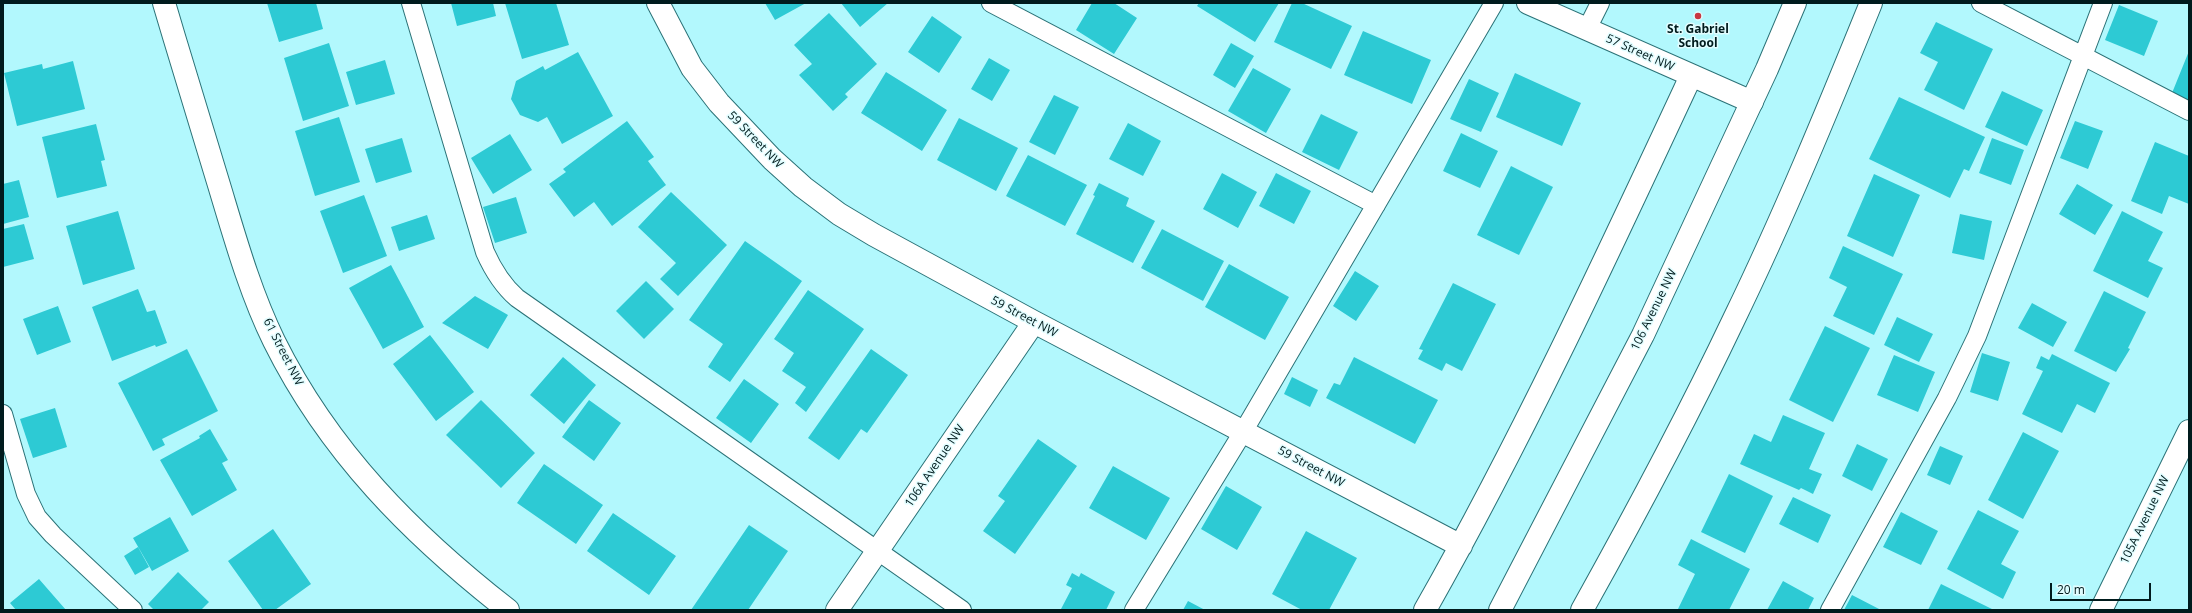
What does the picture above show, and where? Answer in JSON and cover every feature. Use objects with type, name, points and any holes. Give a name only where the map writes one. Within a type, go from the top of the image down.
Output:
[{"type":"street","name":"61 Street NW","points":[[164,3],[230,221],[251,284],[274,341],[309,402],[350,462],[399,515],[458,571],[508,610]]},
{"type":"street","name":"59 Street NW","points":[[658,3],[692,68],[752,139],[803,187],[839,214],[874,235],[1034,322],[1461,546]]},
{"type":"street","name":"57 Street NW","points":[[1528,3],[1752,102]]},
{"type":"street","name":"106 Avenue NW","points":[[1500,610],[1643,335],[1752,102],[1795,3]]},
{"type":"street","points":[[1582,610],[1640,503],[1734,319],[1828,108],[1871,3]]},
{"type":"street","points":[[1425,610],[1461,546],[1591,290],[1691,76]]},
{"type":"street","name":"106A Avenue NW","points":[[837,610],[1034,322]]},
{"type":"street","name":"105A Avenue NW","points":[[2101,610],[2189,431]]},
{"type":"lane","points":[[411,3],[485,252],[504,287],[523,303],[962,610]]},
{"type":"lane","points":[[991,3],[1376,205]]},
{"type":"lane","points":[[1134,610],[1242,432],[1494,3]]},
{"type":"lane","points":[[1587,29],[1600,3]]},
{"type":"lane","points":[[1981,3],[2189,111]]},
{"type":"lane","points":[[1830,610],[1947,398],[1977,336],[2103,3]]},
{"type":"lane","points":[[3,414],[26,494],[37,517],[53,535],[134,610]]},
{"type":"building","points":[[267,3],[316,3],[323,29],[279,42]]},
{"type":"building","points":[[451,3],[493,3],[496,16],[457,26]]},
{"type":"building","points":[[505,3],[556,3],[569,45],[522,59]]},
{"type":"building","points":[[765,3],[806,3],[775,20]]},
{"type":"building","points":[[841,3],[888,3],[860,27]]},
{"type":"building","points":[[1092,3],[1114,3],[1137,18],[1114,54],[1076,30]]},
{"type":"building","points":[[1199,3],[1279,3],[1255,42],[1197,6]]},
{"type":"building","points":[[1292,3],[1302,3],[1352,26],[1331,69],[1274,42]]},
{"type":"building","points":[[2119,5],[2158,21],[2144,56],[2105,40]]},
{"type":"building","points":[[829,13],[877,64],[845,94],[848,97],[833,111],[799,75],[812,64],[794,45]]},
{"type":"building","points":[[932,16],[962,37],[939,73],[908,52]]},
{"type":"building","points":[[1936,22],[1993,49],[1964,110],[1924,90],[1938,62],[1920,53]]},
{"type":"building","points":[[1363,31],[1431,60],[1412,104],[1344,75]]},
{"type":"building","points":[[329,43],[349,106],[303,121],[284,58]]},
{"type":"building","points":[[1231,43],[1254,56],[1235,88],[1213,75]]},
{"type":"building","points":[[2189,51],[2189,106],[2170,98]]},
{"type":"building","points":[[578,52],[613,116],[562,144],[547,117],[538,122],[520,115],[511,99],[516,81],[543,66],[545,70]]},
{"type":"building","points":[[989,58],[1010,70],[992,101],[971,89]]},
{"type":"building","points":[[385,60],[395,94],[356,105],[346,72]]},
{"type":"building","points":[[73,61],[85,109],[17,126],[4,73],[42,64],[43,69]]},
{"type":"building","points":[[1253,68],[1291,89],[1266,133],[1228,111]]},
{"type":"building","points":[[886,72],[947,110],[922,151],[861,113]]},
{"type":"building","points":[[1515,73],[1581,103],[1562,146],[1496,117]]},
{"type":"building","points":[[1469,79],[1499,93],[1481,132],[1450,119]]},
{"type":"building","points":[[2002,91],[2043,110],[2027,146],[1985,127]]},
{"type":"building","points":[[1054,95],[1079,107],[1055,155],[1029,142]]},
{"type":"building","points":[[1899,97],[1985,137],[1969,171],[1964,169],[1950,198],[1869,159]]},
{"type":"building","points":[[1321,114],[1358,132],[1339,170],[1302,152]]},
{"type":"building","points":[[339,117],[360,182],[315,196],[295,131]]},
{"type":"building","points":[[959,118],[1018,148],[996,191],[937,160]]},
{"type":"building","points":[[627,121],[654,157],[648,161],[666,185],[612,226],[594,202],[574,217],[549,184],[566,172],[563,169]]},
{"type":"building","points":[[2075,121],[2103,131],[2088,169],[2060,158]]},
{"type":"building","points":[[1128,123],[1161,141],[1143,176],[1109,159]]},
{"type":"building","points":[[96,124],[105,160],[101,161],[107,186],[57,198],[42,137]]},
{"type":"building","points":[[1461,133],[1498,151],[1480,188],[1443,171]]},
{"type":"building","points":[[510,134],[532,170],[493,194],[471,158]]},
{"type":"building","points":[[402,138],[412,172],[376,183],[365,149]]},
{"type":"building","points":[[1992,138],[2024,150],[2011,185],[1979,173]]},
{"type":"building","points":[[2155,142],[2189,156],[2189,204],[2169,196],[2162,214],[2131,201]]},
{"type":"building","points":[[1028,155],[1087,185],[1065,226],[1006,196]]},
{"type":"building","points":[[1511,166],[1553,187],[1519,255],[1477,235]]},
{"type":"building","points":[[1222,173],[1257,192],[1238,228],[1203,209]]},
{"type":"building","points":[[1276,173],[1311,191],[1294,224],[1259,206]]},
{"type":"building","points":[[1874,174],[1920,195],[1893,257],[1847,236]]},
{"type":"building","points":[[19,180],[29,217],[3,224],[3,184]]},
{"type":"building","points":[[1099,183],[1129,198],[1126,206],[1155,221],[1133,263],[1076,234],[1095,196],[1093,195]]},
{"type":"building","points":[[2077,184],[2113,205],[2095,235],[2059,214]]},
{"type":"building","points":[[671,192],[727,245],[678,296],[660,279],[676,263],[638,227]]},
{"type":"building","points":[[364,195],[387,256],[343,273],[320,211]]},
{"type":"building","points":[[516,197],[527,233],[495,243],[483,207]]},
{"type":"building","points":[[118,211],[135,269],[83,285],[66,226]]},
{"type":"building","points":[[2122,211],[2163,232],[2148,261],[2163,268],[2148,298],[2093,271]]},
{"type":"building","points":[[1960,214],[1992,221],[1984,260],[1952,253]]},
{"type":"building","points":[[427,215],[435,239],[399,251],[391,227]]},
{"type":"building","points":[[24,224],[34,259],[3,267],[3,229]]},
{"type":"building","points":[[1162,229],[1224,261],[1203,301],[1141,268]]},
{"type":"building","points":[[745,241],[802,281],[730,382],[708,367],[723,344],[689,320]]},
{"type":"building","points":[[1843,246],[1903,274],[1874,335],[1833,316],[1847,287],[1829,278]]},
{"type":"building","points":[[1229,264],[1289,297],[1265,340],[1205,307]]},
{"type":"building","points":[[391,265],[424,327],[383,349],[349,288]]},
{"type":"building","points":[[1355,271],[1379,286],[1356,321],[1333,306]]},
{"type":"building","points":[[646,281],[674,309],[644,339],[616,311]]},
{"type":"building","points":[[1453,283],[1496,304],[1462,371],[1446,363],[1442,371],[1418,359],[1423,350],[1419,349]]},
{"type":"building","points":[[138,289],[147,312],[155,310],[167,343],[156,347],[155,345],[112,361],[92,307]]},
{"type":"building","points":[[808,290],[864,329],[806,412],[795,403],[806,387],[782,371],[794,353],[774,339]]},
{"type":"building","points":[[2104,291],[2146,312],[2128,348],[2130,349],[2116,372],[2074,351]]},
{"type":"building","points":[[475,296],[508,315],[488,349],[442,323]]},
{"type":"building","points":[[2032,303],[2067,322],[2053,347],[2018,328]]},
{"type":"building","points":[[58,306],[71,342],[37,355],[23,319]]},
{"type":"building","points":[[1897,317],[1933,334],[1919,362],[1884,345]]},
{"type":"building","points":[[1825,326],[1870,348],[1833,422],[1789,400]]},
{"type":"building","points":[[430,335],[474,392],[436,421],[393,364]]},
{"type":"building","points":[[187,349],[218,411],[162,439],[165,445],[153,451],[118,383]]},
{"type":"building","points":[[871,349],[908,375],[867,433],[861,429],[839,460],[808,438]]},
{"type":"building","points":[[1982,353],[2010,362],[1998,401],[1970,392]]},
{"type":"building","points":[[2052,354],[2110,383],[2095,413],[2077,404],[2062,433],[2022,414],[2043,371],[2036,368],[2041,356],[2049,360]]},
{"type":"building","points":[[1894,355],[1935,372],[1918,412],[1877,395]]},
{"type":"building","points":[[563,357],[596,385],[564,424],[530,395]]},
{"type":"building","points":[[1354,357],[1438,400],[1415,444],[1326,398],[1334,383],[1340,385]]},
{"type":"building","points":[[1292,377],[1318,390],[1310,407],[1284,394]]},
{"type":"building","points":[[744,379],[779,404],[751,443],[716,418]]},
{"type":"building","points":[[481,400],[535,453],[501,488],[446,435]]},
{"type":"building","points":[[589,400],[621,423],[594,461],[562,437]]},
{"type":"building","points":[[55,408],[67,447],[33,458],[20,419]]},
{"type":"building","points":[[1783,415],[1825,433],[1809,469],[1822,474],[1813,494],[1801,488],[1799,490],[1740,464],[1754,434],[1771,442]]},
{"type":"building","points":[[210,429],[228,460],[222,463],[237,490],[192,516],[160,460],[200,438],[199,436]]},
{"type":"building","points":[[2023,432],[2059,451],[2023,519],[1988,500]]},
{"type":"building","points":[[1038,439],[1077,466],[1015,554],[983,531],[1005,501],[998,496]]},
{"type":"building","points":[[1857,444],[1888,459],[1872,491],[1842,476]]},
{"type":"building","points":[[1940,446],[1963,456],[1950,485],[1927,475]]},
{"type":"building","points":[[544,464],[603,505],[576,544],[517,503]]},
{"type":"building","points":[[1113,466],[1170,498],[1146,540],[1089,508]]},
{"type":"building","points":[[1729,474],[1773,496],[1745,553],[1701,532]]},
{"type":"building","points":[[1226,486],[1262,507],[1237,550],[1201,529]]},
{"type":"building","points":[[1793,497],[1831,515],[1818,543],[1779,524]]},
{"type":"building","points":[[1978,510],[2019,531],[2001,564],[2016,572],[2003,599],[1947,569]]},
{"type":"building","points":[[1901,512],[1938,531],[1921,565],[1883,547]]},
{"type":"building","points":[[613,513],[676,556],[649,595],[587,551]]},
{"type":"building","points":[[170,517],[189,551],[152,571],[133,538]]},
{"type":"building","points":[[749,525],[788,551],[748,610],[691,610]]},
{"type":"building","points":[[273,529],[311,584],[275,610],[263,610],[228,561]]},
{"type":"building","points":[[1306,531],[1357,558],[1329,610],[1302,610],[1272,594]]},
{"type":"building","points":[[1691,539],[1750,569],[1729,610],[1678,609],[1695,574],[1678,565]]},
{"type":"building","points":[[138,547],[149,567],[135,575],[124,556]]},
{"type":"building","points":[[178,572],[209,602],[201,610],[154,610],[148,604]]},
{"type":"building","points":[[1072,573],[1079,577],[1081,573],[1115,592],[1106,610],[1061,609],[1072,588],[1066,585]]},
{"type":"building","points":[[39,579],[66,610],[16,610],[10,603]]},
{"type":"building","points":[[1783,581],[1814,598],[1808,610],[1767,610]]},
{"type":"building","points":[[1941,584],[1994,610],[1928,610]]},
{"type":"building","points":[[1852,595],[1881,610],[1844,610]]},
{"type":"building","points":[[1188,601],[1205,610],[1183,610]]},
{"type":"place","name":"St. Gabriel School","points":[[1698,16]]}]
